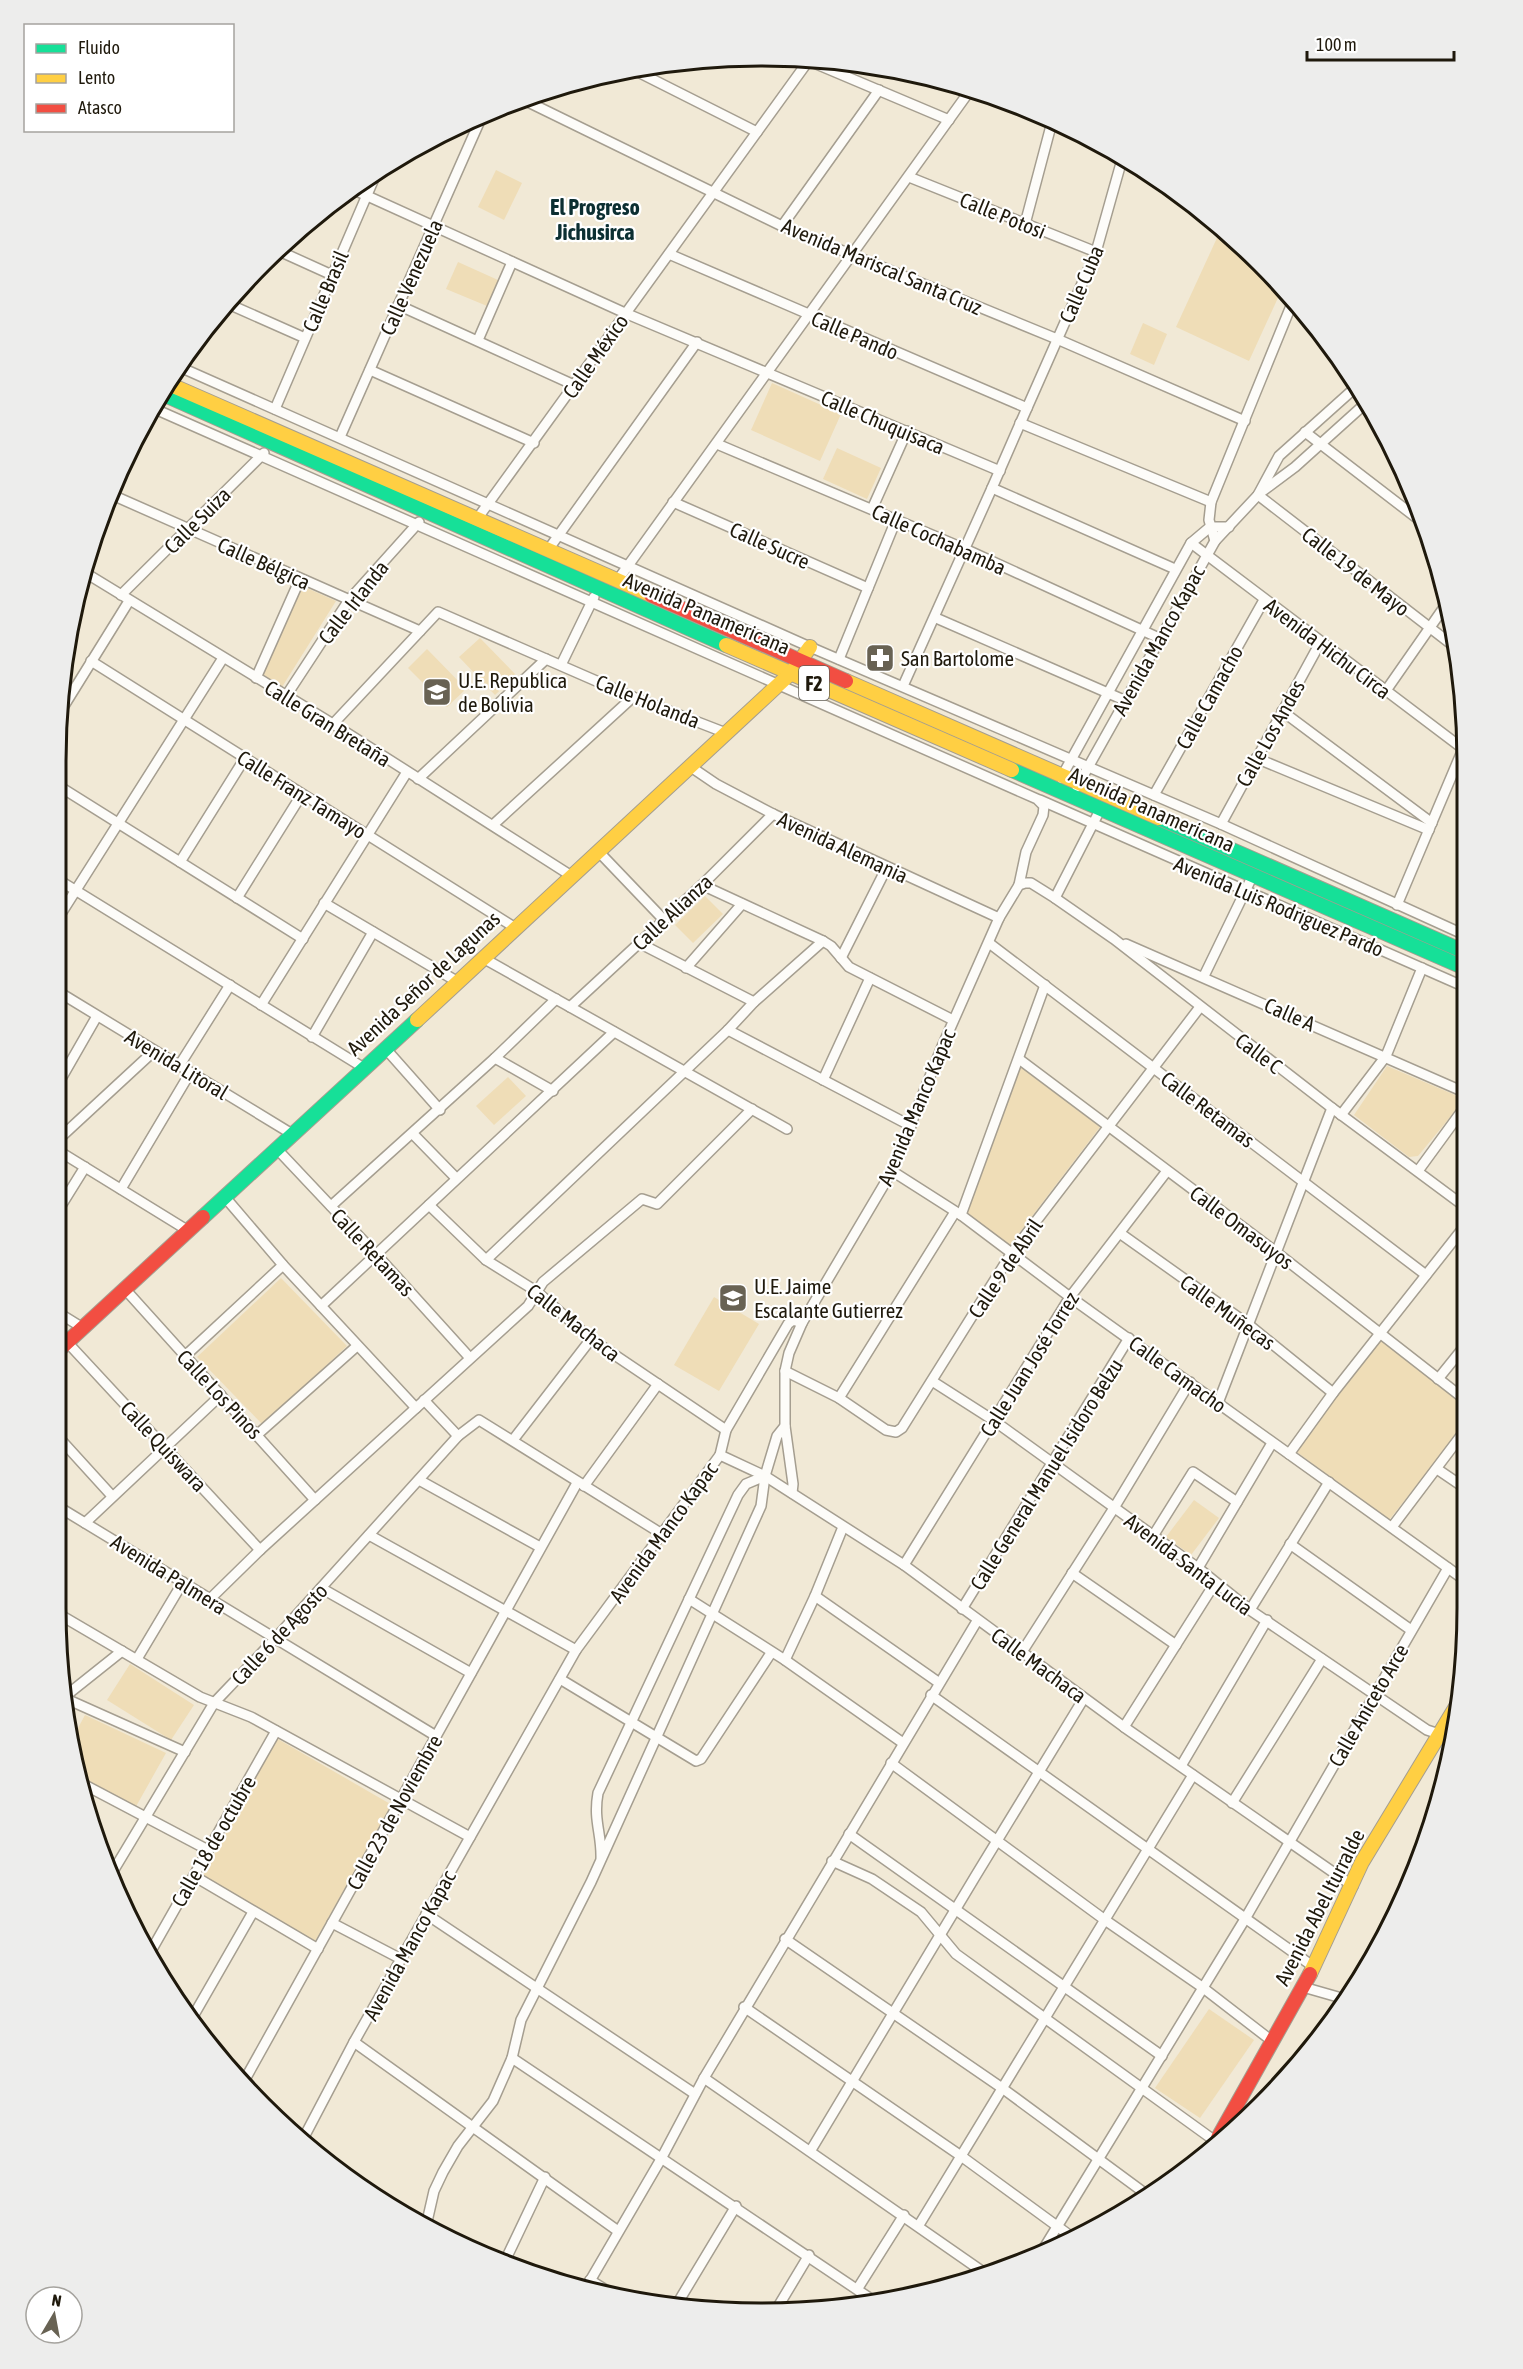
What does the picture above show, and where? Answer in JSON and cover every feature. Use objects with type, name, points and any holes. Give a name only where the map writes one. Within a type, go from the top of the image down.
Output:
[{"type":"main road","name":"Avenida Panamericana","points":[[176,387],[800,660],[1058,782],[1071,796],[1100,810],[1457,965]]},
{"type":"main road","name":"Avenida Panamericana","points":[[169,397],[425,513],[595,595],[1058,782],[1079,783],[1457,948]]},
{"type":"main road","name":"Avenida Señor de Lagunas","points":[[66,1343],[458,982],[570,875],[691,767],[791,673],[810,647]]},
{"type":"main road","name":"Avenida Abel Iturralde","points":[[1224,2127],[1314,1967],[1362,1862],[1444,1737]]},
{"type":"street","name":"Calle México","points":[[477,519],[803,67]]},
{"type":"street","points":[[831,70],[949,120]]},
{"type":"street","points":[[646,76],[757,132]]},
{"type":"street","points":[[782,226],[879,90]]},
{"type":"street","points":[[617,581],[766,373],[810,316],[965,97]]},
{"type":"street","name":"Avenida Mariscal Santa Cruz","points":[[533,105],[782,226],[1057,339],[1245,420]]},
{"type":"street","name":"Calle Venezuela","points":[[340,437],[477,127]]},
{"type":"street","points":[[1025,224],[1050,129]]},
{"type":"street","name":"Calle Cuba","points":[[1027,408],[1096,252],[1120,166]]},
{"type":"street","name":"Calle Potosi","points":[[909,177],[1096,252]]},
{"type":"street","name":"Calle Brasil","points":[[275,409],[371,186]]},
{"type":"street","name":"Calle Chuquisaca","points":[[361,193],[625,313],[1000,471]]},
{"type":"street","points":[[287,254],[332,275]]},
{"type":"street","name":"Calle Pando","points":[[669,254],[1027,408]]},
{"type":"street","points":[[478,340],[512,262]]},
{"type":"street","points":[[398,304],[574,385]]},
{"type":"street","points":[[236,307],[305,338]]},
{"type":"street","points":[[1215,540],[1210,527],[1211,502],[1290,310]]},
{"type":"street","points":[[548,550],[697,342]]},
{"type":"street","name":"Avenida Panamericana","points":[[187,370],[810,647],[1221,824],[1457,931]]},
{"type":"street","points":[[370,370],[534,443]]},
{"type":"street","points":[[1258,495],[1279,456],[1350,392]]},
{"type":"street","points":[[903,686],[936,618],[1027,408]]},
{"type":"street","points":[[1258,495],[1321,444],[1360,408]]},
{"type":"street","name":"Avenida Panamericana","points":[[161,411],[417,525],[595,595],[778,685],[1092,825]]},
{"type":"street","points":[[1020,423],[1211,502]]},
{"type":"street","points":[[872,509],[907,431]]},
{"type":"street","points":[[1305,432],[1411,513]]},
{"type":"street","name":"Calle Suiza","points":[[121,595],[273,444]]},
{"type":"street","name":"Calle Cochabamba","points":[[717,444],[965,549],[1159,638]]},
{"type":"street","points":[[992,488],[1174,569]]},
{"type":"street","name":"Avenida Manco Kapac","points":[[1071,796],[1215,540],[1258,495]]},
{"type":"street","name":"Calle 19 de Mayo","points":[[1258,495],[1446,641]]},
{"type":"street","name":"Calle Bélgica","points":[[118,498],[420,631]]},
{"type":"street","name":"Calle Sucre","points":[[673,502],[868,588]]},
{"type":"street","name":"Calle Irlanda","points":[[286,696],[350,600],[425,513]]},
{"type":"street","points":[[839,659],[896,520]]},
{"type":"street","points":[[1058,782],[1174,569],[1191,543],[1210,527],[1229,527]]},
{"type":"street","name":"Avenida Hichu Circa","points":[[1191,543],[1457,745]]},
{"type":"street","name":"Calle Gran Bretaña","points":[[91,577],[494,824],[570,875]]},
{"type":"street","points":[[256,678],[300,579]]},
{"type":"street","points":[[561,665],[595,595]]},
{"type":"street","name":"Calle Camacho","points":[[1154,795],[1264,600]]},
{"type":"street","points":[[69,697],[129,601]]},
{"type":"street","name":"Calle Holanda","points":[[420,631],[438,612],[633,697],[726,733]]},
{"type":"street","points":[[1385,692],[1441,613]]},
{"type":"street","points":[[936,618],[1124,700]]},
{"type":"street","points":[[333,724],[420,631]]},
{"type":"street","name":"Calle Los Andes","points":[[1221,824],[1320,643]]},
{"type":"street","points":[[66,906],[223,658]]},
{"type":"street","points":[[418,779],[546,659]]},
{"type":"street","name":"Calle Franz Tamayo","points":[[91,661],[514,927]]},
{"type":"street","points":[[494,824],[633,697]]},
{"type":"street","points":[[1282,711],[1430,827]]},
{"type":"street","points":[[180,862],[245,758]]},
{"type":"street","points":[[1256,758],[1430,827]]},
{"type":"street","points":[[1397,905],[1457,766]]},
{"type":"street","name":"Avenida Alemania","points":[[691,767],[716,784],[773,814],[999,918]]},
{"type":"street","points":[[261,1005],[407,772]]},
{"type":"street","points":[[66,791],[303,939]]},
{"type":"street","points":[[237,898],[302,794]]},
{"type":"street","name":"Avenida Manco Kapac","points":[[306,2133],[400,1959],[576,1650],[720,1455],[726,1430],[788,1324],[793,1320],[802,1323],[892,1172],[954,1020],[999,918],[1019,885],[1026,852],[1043,815],[1044,806],[1037,799]]},
{"type":"street","points":[[1019,885],[1031,883],[1055,898],[1100,810]]},
{"type":"street","name":"Calle Alianza","points":[[570,1007],[702,885],[773,814]]},
{"type":"street","name":"Avenida Luis Rodriguez Pardo","points":[[1092,825],[1457,983]]},
{"type":"street","points":[[598,851],[664,920]]},
{"type":"street","points":[[841,958],[887,867]]},
{"type":"street","points":[[1204,976],[1252,877]]},
{"type":"street","points":[[66,884],[364,1068]]},
{"type":"street","points":[[702,885],[823,941],[849,967],[954,1020]]},
{"type":"street","name":"Calle C","points":[[1055,898],[1114,939],[1341,1115],[1457,1201]]},
{"type":"street","points":[[324,903],[458,982]]},
{"type":"street","points":[[686,968],[742,904]]},
{"type":"street","points":[[312,1037],[373,932]]},
{"type":"street","name":"Calle A","points":[[1114,939],[1204,976],[1457,1089]]},
{"type":"street","points":[[486,1260],[685,1072],[754,1002],[823,941]]},
{"type":"street","points":[[639,943],[754,1002]]},
{"type":"street","name":"Calle Retamas","points":[[989,943],[1426,1275]]},
{"type":"street","points":[[483,958],[787,1130]]},
{"type":"street","points":[[1341,1115],[1386,1056],[1422,968]]},
{"type":"street","points":[[823,1080],[870,978]]},
{"type":"street","points":[[179,1066],[230,985]]},
{"type":"street","points":[[839,1398],[958,1213],[1019,1059],[1045,985]]},
{"type":"street","name":"Avenida Litoral","points":[[66,997],[292,1134]]},
{"type":"street","points":[[331,1206],[440,1110],[556,999]]},
{"type":"street","name":"Calle 9 de Abril","points":[[785,1371],[839,1398],[886,1430],[896,1432],[903,1428],[1011,1254],[1200,1007]]},
{"type":"street","points":[[66,1070],[97,1016]]},
{"type":"street","points":[[728,1030],[911,1126]]},
{"type":"street","points":[[321,1306],[375,1252],[553,1091],[614,1032]]},
{"type":"street","points":[[385,1048],[440,1110]]},
{"type":"street","points":[[66,1132],[154,1051]]},
{"type":"street","points":[[495,1058],[553,1091]]},
{"type":"street","name":"Calle Omasuyos","points":[[1019,1059],[1276,1252],[1457,1393]]},
{"type":"street","points":[[121,1190],[190,1073]]},
{"type":"street","points":[[1218,1403],[1332,1108]]},
{"type":"street","points":[[211,1598],[260,1550],[528,1306],[536,1291],[642,1199],[657,1204],[752,1109]]},
{"type":"street","points":[[1418,1171],[1457,1118]]},
{"type":"street","points":[[413,1134],[456,1179]]},
{"type":"street","name":"Calle Retamas","points":[[276,1148],[375,1252],[470,1358]]},
{"type":"street","points":[[66,1155],[187,1230]]},
{"type":"street","points":[[66,1198],[85,1167]]},
{"type":"street","name":"Calle Juan José Torrez","points":[[904,1565],[1070,1297],[1121,1234],[1167,1171]]},
{"type":"street","name":"Calle Camacho","points":[[892,1172],[958,1213],[1070,1297],[1457,1574]]},
{"type":"street","points":[[224,1196],[283,1266],[416,1408]]},
{"type":"street","name":"Calle Machaca","points":[[429,1205],[486,1260],[536,1291],[591,1339],[726,1430]]},
{"type":"street","name":"Calle Muñecas","points":[[1121,1234],[1250,1325],[1333,1393]]},
{"type":"street","points":[[1289,1454],[1333,1393],[1457,1236]]},
{"type":"street","points":[[185,1356],[283,1266]]},
{"type":"street","name":"Calle Los Pinos","points":[[124,1288],[258,1434],[315,1500]]},
{"type":"street","points":[[66,1317],[83,1328]]},
{"type":"street","points":[[792,1493],[793,1484],[785,1426],[785,1371],[789,1353],[802,1323]]},
{"type":"street","name":"Calle General Manuel Isidoro Belzu","points":[[962,1609],[1129,1338]]},
{"type":"street","points":[[591,1339],[513,1440],[580,1485],[662,1534]]},
{"type":"street","points":[[258,1434],[357,1346]]},
{"type":"street","name":"Calle Quiswara","points":[[66,1347],[165,1448],[260,1550]]},
{"type":"street","points":[[1438,1379],[1457,1355]]},
{"type":"street","name":"Avenida Santa Lucia","points":[[932,1381],[993,1420],[1198,1568],[1250,1610],[1374,1694],[1444,1737]]},
{"type":"street","points":[[1022,1652],[1114,1508],[1190,1382]]},
{"type":"street","name":"Calle 23 de Noviembre","points":[[247,2075],[540,1546],[580,1485],[658,1384]]},
{"type":"street","points":[[85,1523],[221,1395]]},
{"type":"street","points":[[424,1401],[458,1436]]},
{"type":"street","name":"Calle 6 de Agosto","points":[[116,1866],[214,1703],[458,1436],[479,1420],[513,1440]]},
{"type":"street","points":[[428,2217],[434,2191],[443,2172],[493,2101],[512,2058],[521,2020],[601,1859],[760,1506],[765,1476],[777,1436],[785,1426]]},
{"type":"street","points":[[1392,1527],[1457,1441]]},
{"type":"street","points":[[1198,1568],[1272,1443]]},
{"type":"street","points":[[66,1445],[112,1496]]},
{"type":"street","name":"Calle Machaca","points":[[720,1455],[765,1476],[904,1565],[977,1621],[1124,1727],[1289,1844],[1353,1886]]},
{"type":"street","points":[[1437,1468],[1457,1482]]},
{"type":"street","points":[[1153,1536],[1194,1472],[1237,1502]]},
{"type":"street","points":[[601,1859],[601,1846],[595,1824],[598,1792],[738,1495],[746,1484],[765,1476]]},
{"type":"street","points":[[419,1480],[540,1546]]},
{"type":"street","points":[[1250,1610],[1329,1482]]},
{"type":"street","name":"Avenida Palmera","points":[[66,1511],[211,1598],[274,1640],[436,1736]]},
{"type":"street","points":[[785,1660],[815,1596],[843,1527]]},
{"type":"street","points":[[369,1534],[576,1650]]},
{"type":"street","points":[[1290,1544],[1411,1630]]},
{"type":"street","name":"Calle Aniceto Arce","points":[[1048,2241],[1245,1919],[1448,1568]]},
{"type":"street","points":[[1072,1573],[1176,1645]]},
{"type":"street","points":[[137,1659],[183,1582]]},
{"type":"street","points":[[1124,1727],[1215,1583]]},
{"type":"street","points":[[321,1588],[471,1673]]},
{"type":"street","points":[[815,1596],[938,1682]]},
{"type":"street","points":[[689,1599],[713,1612],[771,1653],[785,1660],[903,1743]]},
{"type":"street","points":[[66,1618],[214,1703],[251,1717],[470,1837]]},
{"type":"street","points":[[1181,1766],[1267,1620]]},
{"type":"street","points":[[589,2281],[661,2158],[744,2007],[938,1682],[977,1621]]},
{"type":"street","points":[[71,1690],[122,1651]]},
{"type":"street","points":[[560,1679],[696,1761],[701,1759],[771,1653]]},
{"type":"street","points":[[1233,1803],[1322,1659]]},
{"type":"street","points":[[931,1695],[1314,1967]]},
{"type":"street","points":[[811,2150],[891,2012],[956,1912],[1084,1698]]},
{"type":"street","points":[[73,1702],[185,1752]]},
{"type":"street","name":"Calle 18 de octubre","points":[[154,1946],[276,1731]]},
{"type":"street","points":[[891,1763],[1105,1920],[1202,1987],[1272,2041]]},
{"type":"street","points":[[919,2226],[1193,1775]]},
{"type":"street","points":[[90,1788],[208,1850]]},
{"type":"street","points":[[849,1833],[956,1912],[1162,2056]]},
{"type":"street","points":[[832,1861],[872,1880],[921,1912],[956,1954],[1045,2020],[1212,2137]]},
{"type":"street","points":[[194,1876],[318,1949]]},
{"type":"street","points":[[196,2012],[253,1912]]},
{"type":"street","points":[[426,1914],[695,2094]]},
{"type":"street","points":[[332,1923],[400,1959]]},
{"type":"street","points":[[785,1939],[1002,2088],[1096,2160],[1141,2191]]},
{"type":"street","points":[[1303,1987],[1338,1997]]},
{"type":"street","points":[[744,2007],[961,2156],[1065,2233]]},
{"type":"street","points":[[354,2042],[618,2231]]},
{"type":"street","points":[[512,2058],[867,2295]]},
{"type":"street","points":[[704,2078],[811,2150],[978,2268]]},
{"type":"street","points":[[508,2255],[545,2177]]},
{"type":"street","points":[[681,2298],[736,2206]]},
{"type":"street","points":[[858,2288],[904,2215]]},
{"type":"street","points":[[780,2303],[808,2255]]},
{"type":"shaded area","points":[[496,170],[522,183],[504,220],[478,207]]},
{"type":"shaded area","points":[[1217,237],[1278,297],[1249,361],[1176,327]]},
{"type":"shaded area","points":[[458,262],[498,280],[487,306],[446,289]]},
{"type":"shaded area","points":[[1143,323],[1167,334],[1154,365],[1130,354]]},
{"type":"shaded area","points":[[772,383],[841,414],[820,461],[751,430]]},
{"type":"shaded area","points":[[837,448],[881,468],[867,499],[823,479]]},
{"type":"shaded area","points":[[300,585],[336,601],[282,687],[261,673]]},
{"type":"shaded area","points":[[480,638],[516,675],[495,695],[459,657]]},
{"type":"shaded area","points":[[427,649],[466,689],[447,707],[408,668]]},
{"type":"shaded area","points":[[705,896],[723,914],[693,943],[675,925]]},
{"type":"shaded area","points":[[1019,1066],[1100,1127],[1010,1245],[965,1213]]},
{"type":"shaded area","points":[[1387,1066],[1455,1095],[1457,1098],[1457,1109],[1418,1156],[1409,1157],[1354,1115]]},
{"type":"shaded area","points":[[508,1077],[526,1096],[494,1125],[476,1106]]},
{"type":"shaded area","points":[[281,1278],[347,1346],[263,1425],[197,1357]]},
{"type":"shaded area","points":[[714,1297],[759,1324],[719,1391],[674,1365]]},
{"type":"shaded area","points":[[1380,1339],[1457,1397],[1457,1435],[1389,1520],[1294,1450]]},
{"type":"shaded area","points":[[1194,1500],[1219,1518],[1191,1555],[1166,1537]]},
{"type":"shaded area","points":[[130,1664],[194,1705],[171,1740],[107,1700]]},
{"type":"shaded area","points":[[85,1715],[166,1753],[134,1810],[90,1786],[77,1730]]},
{"type":"shaded area","points":[[276,1738],[392,1805],[314,1943],[202,1878]]},
{"type":"shaded area","points":[[1209,2009],[1254,2040],[1200,2118],[1155,2088]]},
{"type":"traffic: fast","points":[[169,397],[726,645]]},
{"type":"traffic: fast","points":[[1012,770],[1457,965]]},
{"type":"traffic: fast","points":[[1159,818],[1457,948]]},
{"type":"traffic: fast","points":[[203,1217],[417,1020]]},
{"type":"traffic: slow","points":[[176,387],[651,595]]},
{"type":"traffic: slow","points":[[726,645],[1012,770]]},
{"type":"traffic: slow","points":[[417,1020],[791,673],[810,647]]},
{"type":"traffic: slow","points":[[846,681],[1159,818]]},
{"type":"traffic: slow","points":[[1310,1974],[1362,1862],[1447,1721]]},
{"type":"traffic: jam","points":[[651,595],[846,681]]},
{"type":"traffic: jam","points":[[66,1343],[203,1217]]},
{"type":"traffic: jam","points":[[1225,2125],[1310,1974]]},
{"type":"place","name":"San Bartolome","points":[[880,658]]},
{"type":"place","name":"U.E. Republica de Bolivia","points":[[437,692]]},
{"type":"place","name":"U.E. Jaime Escalante Gutierrez","points":[[733,1298]]},
{"type":"district","name":"El Progreso Jichusirca","points":[[595,220]]}]
